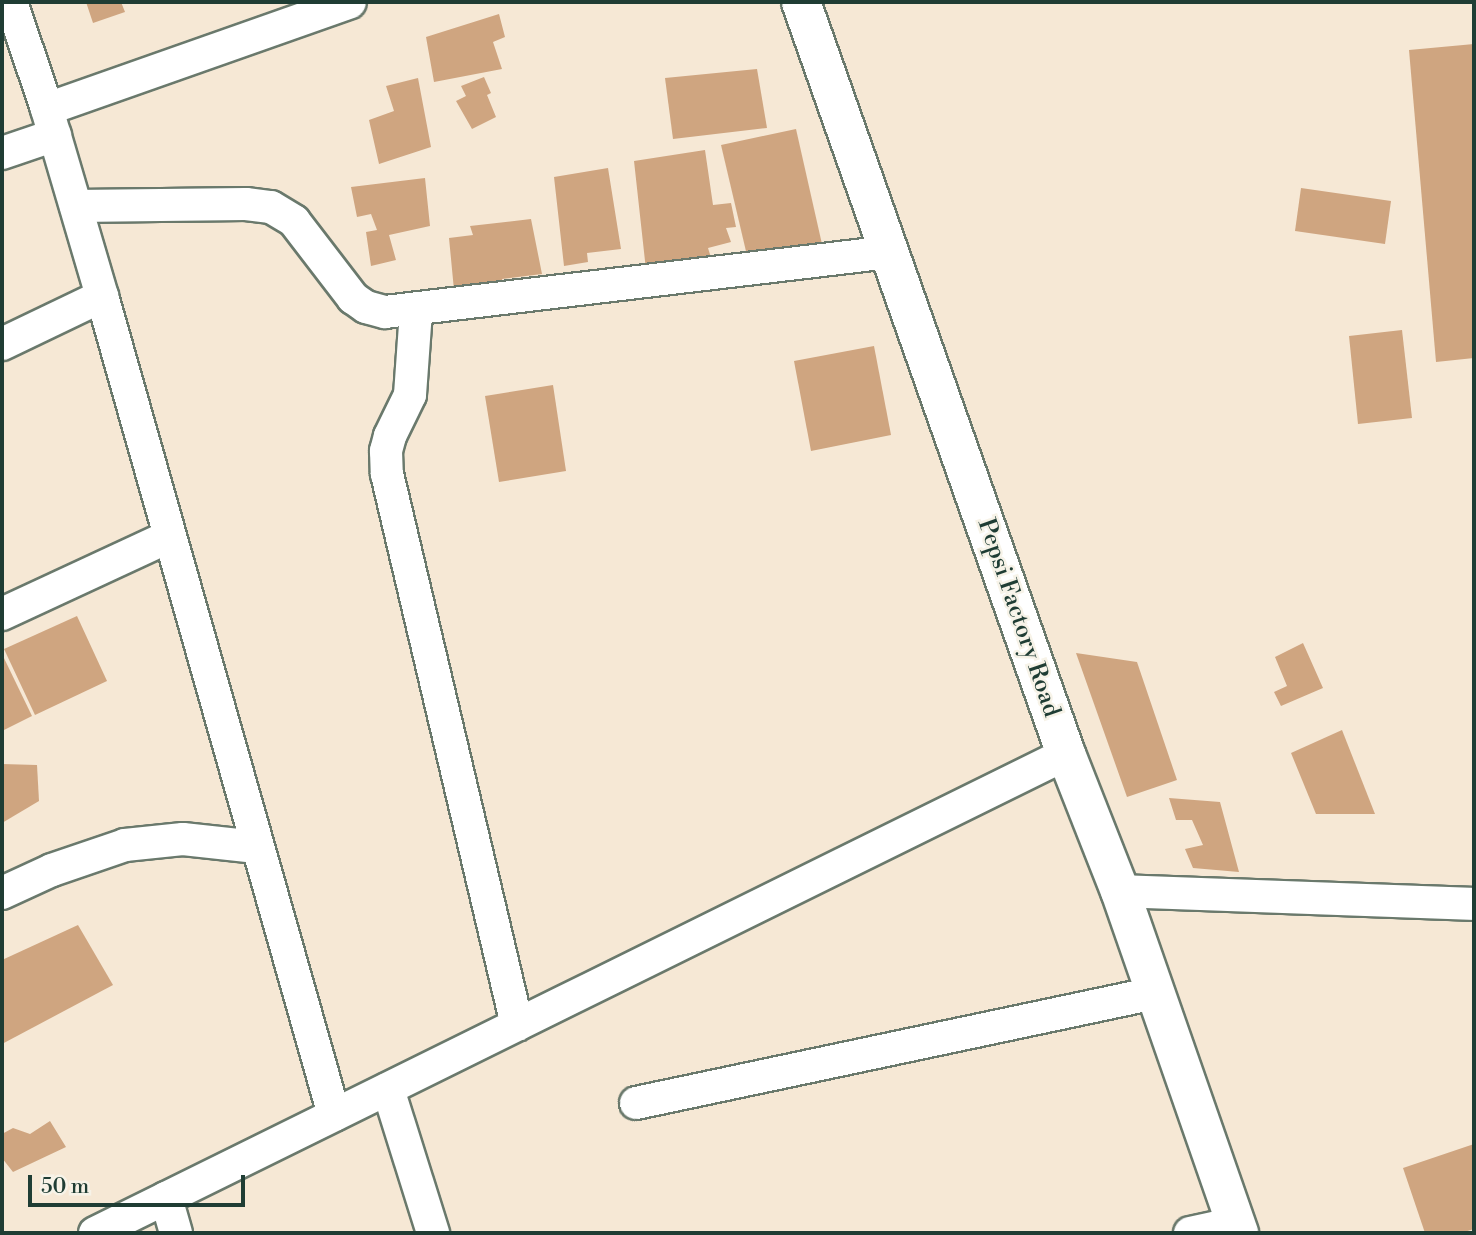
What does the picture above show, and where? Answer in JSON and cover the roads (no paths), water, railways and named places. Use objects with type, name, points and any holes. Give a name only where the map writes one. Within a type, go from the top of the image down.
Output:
[{"type":"main road","name":"Pepsi Factory Road","points":[[801,2],[1066,754],[1120,891],[1237,1228]]},
{"type":"street","points":[[11,2],[76,206],[334,1115]]},
{"type":"street","points":[[2,153],[51,122],[350,2]]},
{"type":"street","points":[[76,206],[246,204],[271,207],[294,221],[353,299],[366,307],[385,312],[415,311],[890,252]]},
{"type":"street","points":[[2,344],[102,296]]},
{"type":"street","points":[[415,311],[410,395],[390,436],[386,451],[387,474],[517,1025]]},
{"type":"street","points":[[2,614],[168,537]]},
{"type":"street","points":[[95,1233],[1066,754]]},
{"type":"street","points":[[2,893],[52,870],[125,845],[183,839],[257,847]]},
{"type":"street","points":[[1120,891],[1474,904]]},
{"type":"street","points":[[636,1103],[1156,993]]},
{"type":"street","points":[[388,1089],[433,1233]]},
{"type":"street","points":[[166,1198],[176,1233]]},
{"type":"street","points":[[1190,1233],[1237,1228]]}]
